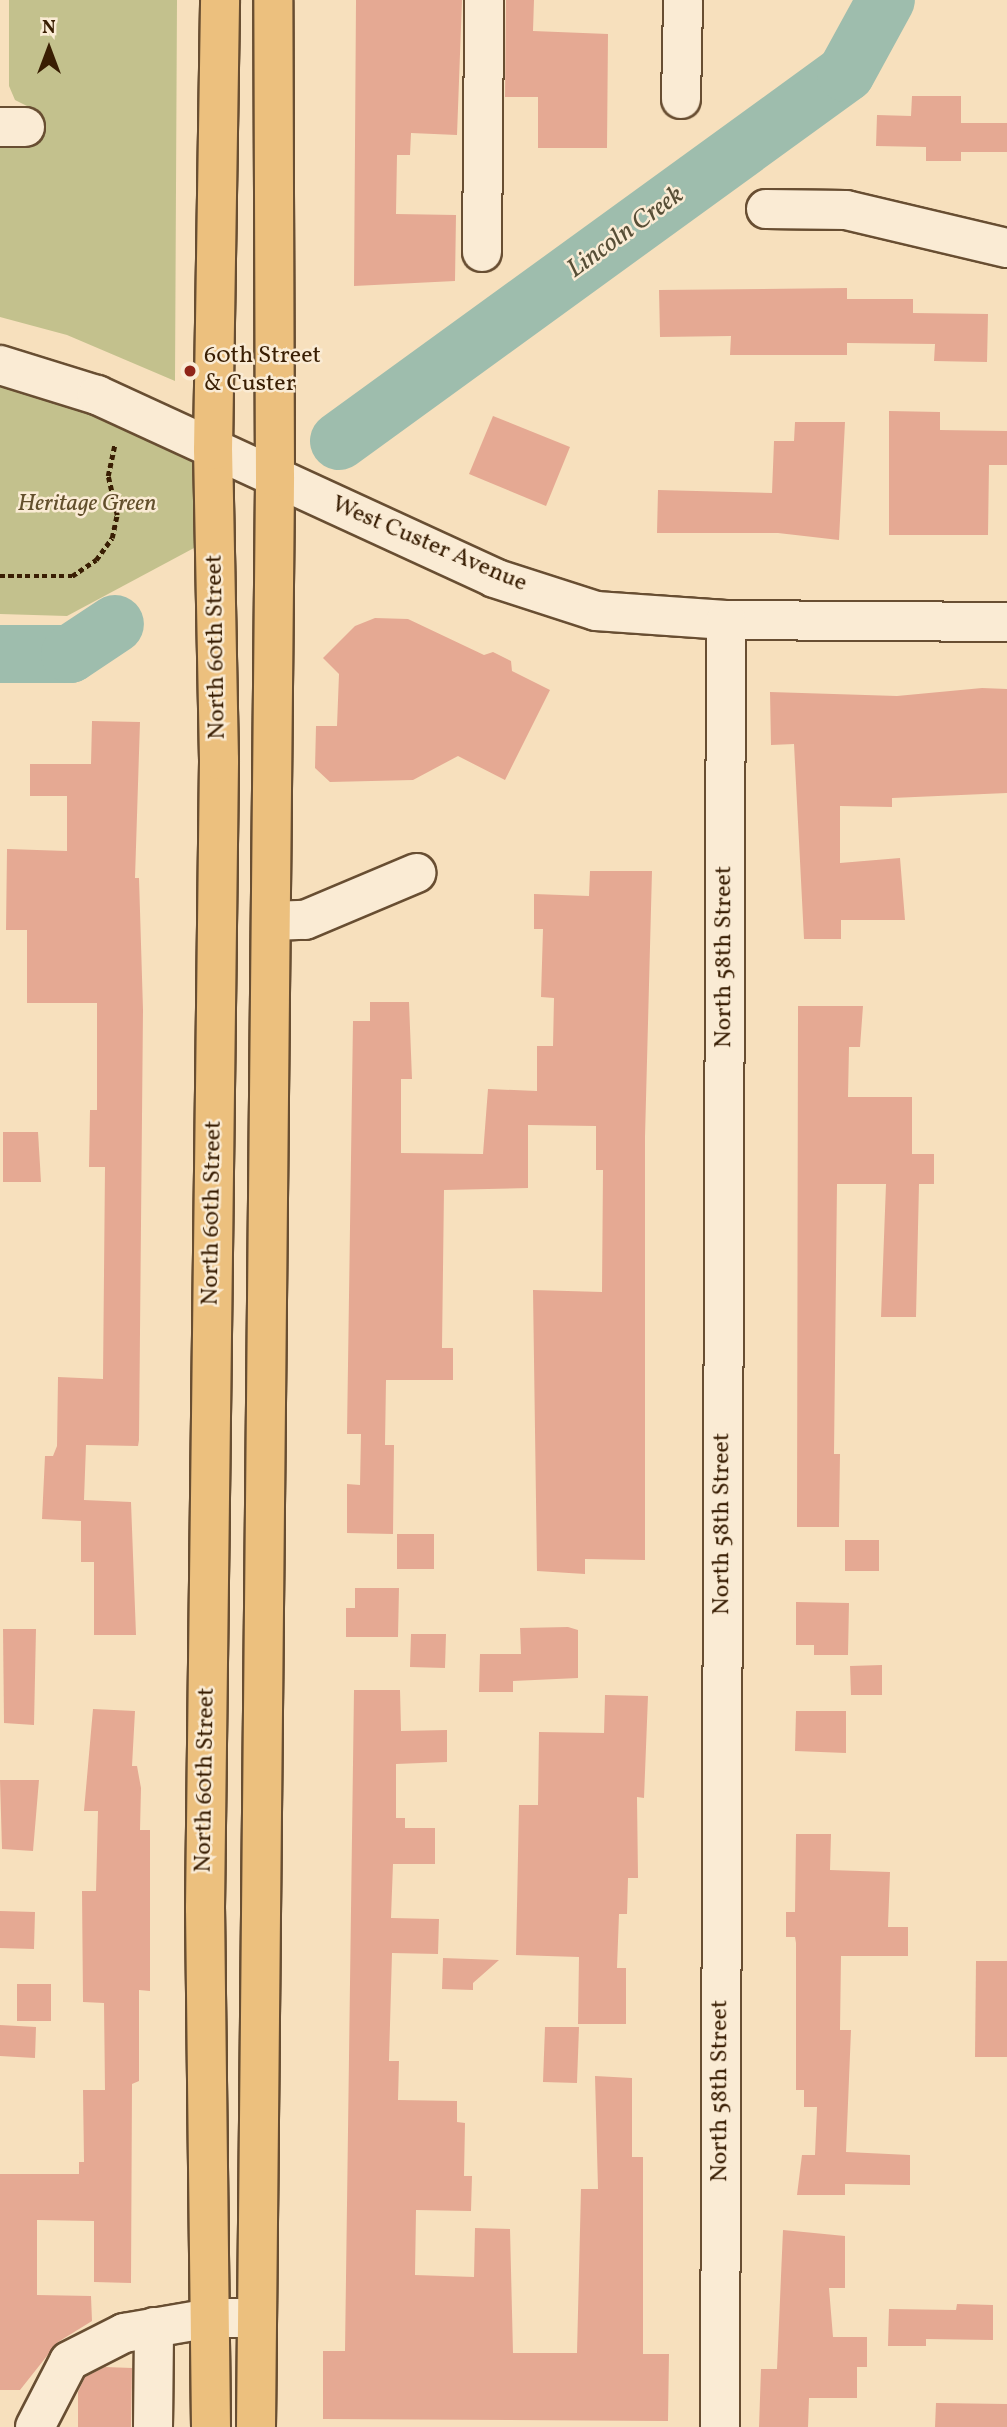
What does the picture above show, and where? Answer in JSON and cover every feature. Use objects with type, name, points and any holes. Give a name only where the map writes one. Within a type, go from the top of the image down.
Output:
[{"type":"main road","name":"North 60th Street","points":[[211,2427],[205,1908],[219,760],[213,450],[220,0]]},
{"type":"main road","points":[[256,2427],[275,477],[273,0]]},
{"type":"street","points":[[482,252],[484,0]]},
{"type":"street","points":[[681,99],[682,0]]},
{"type":"street","points":[[766,209],[846,210],[1007,248]]},
{"type":"street","name":"West Custer Avenue","points":[[0,365],[97,396],[494,578],[596,611],[726,620],[1007,622]]},
{"type":"street","name":"North 58th Street","points":[[720,2427],[726,620]]},
{"type":"street","points":[[271,921],[305,920],[416,873]]},
{"type":"street","points":[[35,2427],[69,2361],[124,2333],[211,2318],[257,2318]]},
{"type":"street","points":[[153,2427],[154,2327]]},
{"type":"path","points":[[0,576],[72,576],[96,560],[112,538],[117,515],[108,476],[115,444]]},
{"type":"green space","points":[[9,0],[177,0],[175,381],[67,335],[0,317],[0,138],[29,138],[29,107],[15,100],[9,86]]},
{"type":"green space","name":"Heritage Green","points":[[0,382],[96,412],[194,462],[194,548],[67,616],[0,614]]},
{"type":"building","points":[[356,0],[462,0],[457,135],[411,133],[410,155],[397,155],[396,214],[456,215],[455,281],[354,286]]},
{"type":"building","points":[[506,0],[534,0],[533,31],[608,34],[607,148],[538,148],[538,97],[505,97]]},
{"type":"building","points":[[912,96],[961,96],[961,123],[1007,123],[1007,152],[961,152],[961,161],[926,161],[926,147],[876,146],[877,115],[911,116]]},
{"type":"building","points":[[847,288],[847,299],[913,299],[913,313],[988,314],[987,362],[934,361],[935,344],[847,343],[847,355],[730,355],[731,336],[660,337],[659,290]]},
{"type":"building","points":[[889,411],[940,412],[940,430],[1007,431],[1007,465],[989,465],[988,535],[889,535]]},
{"type":"building","points":[[493,416],[570,447],[546,506],[469,474]]},
{"type":"building","points":[[795,422],[845,422],[839,540],[778,533],[657,533],[658,490],[772,493],[774,441],[794,441]]},
{"type":"building","points":[[375,618],[408,619],[484,655],[493,652],[511,661],[512,671],[550,690],[505,780],[458,756],[413,780],[330,782],[315,768],[316,726],[337,726],[339,674],[323,658],[355,626]]},
{"type":"building","points":[[982,688],[1007,689],[1007,793],[892,798],[892,807],[840,806],[840,863],[900,858],[905,920],[841,920],[841,939],[804,939],[794,744],[771,745],[770,692],[897,696]]},
{"type":"building","points":[[92,721],[140,722],[135,878],[139,878],[143,1010],[139,1440],[138,1446],[86,1445],[84,1500],[131,1502],[136,1635],[94,1635],[94,1562],[81,1562],[81,1521],[42,1519],[45,1456],[53,1456],[57,1446],[58,1377],[103,1379],[105,1167],[89,1167],[90,1110],[97,1110],[97,1003],[27,1003],[27,930],[6,930],[7,849],[67,851],[67,796],[30,796],[30,764],[91,764]]},
{"type":"building","points":[[590,871],[652,871],[645,1137],[645,1560],[585,1559],[585,1574],[537,1571],[533,1290],[602,1292],[603,1170],[596,1170],[596,1126],[528,1125],[528,1188],[444,1190],[442,1348],[453,1348],[453,1380],[386,1380],[385,1445],[394,1445],[393,1534],[347,1533],[347,1484],[360,1485],[361,1434],[347,1434],[353,1021],[370,1021],[370,1002],[409,1002],[412,1079],[401,1079],[401,1153],[483,1154],[488,1089],[537,1091],[537,1046],[553,1046],[554,998],[541,997],[543,929],[534,929],[534,894],[589,896]]},
{"type":"building","points":[[798,1006],[863,1006],[860,1047],[849,1047],[848,1097],[912,1097],[912,1154],[934,1154],[934,1184],[919,1184],[916,1317],[881,1317],[886,1184],[837,1184],[834,1454],[840,1454],[839,1527],[797,1527]]},
{"type":"building","points":[[3,1132],[38,1132],[41,1182],[3,1182]]},
{"type":"building","points":[[397,1534],[434,1534],[434,1569],[397,1569]]},
{"type":"building","points":[[845,1540],[879,1540],[879,1571],[845,1571]]},
{"type":"building","points":[[355,1588],[399,1588],[398,1637],[346,1637],[346,1608],[355,1608]]},
{"type":"building","points":[[796,1602],[849,1603],[848,1655],[814,1655],[814,1645],[796,1645]]},
{"type":"building","points":[[568,1627],[578,1630],[578,1678],[513,1681],[513,1692],[479,1692],[480,1654],[521,1654],[520,1628]]},
{"type":"building","points":[[3,1629],[36,1629],[34,1725],[4,1723]]},
{"type":"building","points":[[411,1634],[446,1634],[445,1668],[410,1667]]},
{"type":"building","points":[[882,1665],[882,1695],[851,1695],[850,1666]]},
{"type":"building","points":[[354,1690],[400,1690],[401,1731],[447,1730],[447,1762],[396,1764],[396,1818],[405,1818],[405,1828],[435,1828],[435,1864],[393,1864],[391,1918],[439,1919],[438,1954],[392,1953],[389,2061],[399,2061],[398,2100],[457,2101],[457,2122],[465,2123],[464,2176],[472,2176],[471,2211],[416,2210],[415,2275],[474,2277],[475,2228],[510,2229],[513,2353],[577,2353],[581,2189],[598,2189],[595,2076],[632,2078],[632,2157],[643,2157],[643,2354],[669,2354],[668,2421],[323,2419],[323,2351],[345,2351]]},
{"type":"building","points":[[605,1695],[648,1696],[644,1798],[637,1797],[638,1878],[628,1878],[627,1914],[619,1914],[617,1968],[626,1968],[626,2024],[578,2024],[579,1957],[516,1955],[519,1805],[538,1805],[539,1732],[604,1733]]},
{"type":"building","points":[[93,1709],[135,1711],[132,1766],[137,1766],[141,1788],[140,1830],[150,1830],[150,1991],[139,1990],[139,2081],[132,2084],[131,2283],[94,2282],[94,2221],[37,2220],[37,2295],[91,2296],[92,2321],[58,2342],[20,2390],[0,2390],[0,2174],[79,2174],[79,2162],[84,2162],[83,2090],[105,2090],[104,2003],[83,2002],[82,1891],[96,1891],[98,1811],[84,1811]]},
{"type":"building","points":[[796,1711],[846,1711],[846,1753],[795,1751]]},
{"type":"building","points":[[0,1780],[39,1780],[33,1851],[2,1849]]},
{"type":"building","points":[[796,1834],[831,1834],[830,1870],[890,1872],[888,1927],[908,1927],[908,1956],[841,1956],[840,2030],[851,2030],[846,2152],[910,2155],[910,2185],[845,2184],[845,2195],[797,2195],[802,2155],[815,2155],[817,2107],[804,2107],[804,2090],[796,2090],[796,1943],[795,1937],[786,1937],[786,1912],[795,1912]]},
{"type":"building","points":[[0,1911],[35,1912],[34,1949],[0,1948]]},
{"type":"building","points":[[443,1958],[499,1960],[473,1983],[473,1990],[442,1989]]},
{"type":"building","points":[[976,1961],[1007,1961],[1007,2057],[975,2057]]},
{"type":"building","points":[[17,1984],[51,1984],[51,2021],[17,2021]]},
{"type":"building","points":[[0,2025],[36,2027],[35,2058],[0,2056]]},
{"type":"building","points":[[545,2027],[579,2027],[577,2083],[543,2082]]},
{"type":"building","points":[[783,2230],[845,2236],[845,2288],[829,2288],[833,2337],[867,2337],[867,2367],[857,2367],[857,2398],[809,2398],[808,2427],[759,2427],[761,2369],[777,2369]]},
{"type":"building","points":[[957,2304],[993,2305],[993,2340],[926,2339],[926,2346],[888,2346],[889,2309],[956,2310]]},
{"type":"building","points":[[105,2367],[132,2368],[131,2427],[78,2427],[78,2392],[85,2377]]},
{"type":"building","points":[[936,2403],[1007,2404],[1007,2427],[935,2427]]},
{"type":"waterway","name":"Lincoln Creek","points":[[339,441],[846,73],[886,0]]},
{"type":"waterway","name":"Lincoln Creek","points":[[0,654],[70,654],[115,624]]},
{"type":"place","name":"60th Street & Custer","points":[[190,371]]}]
